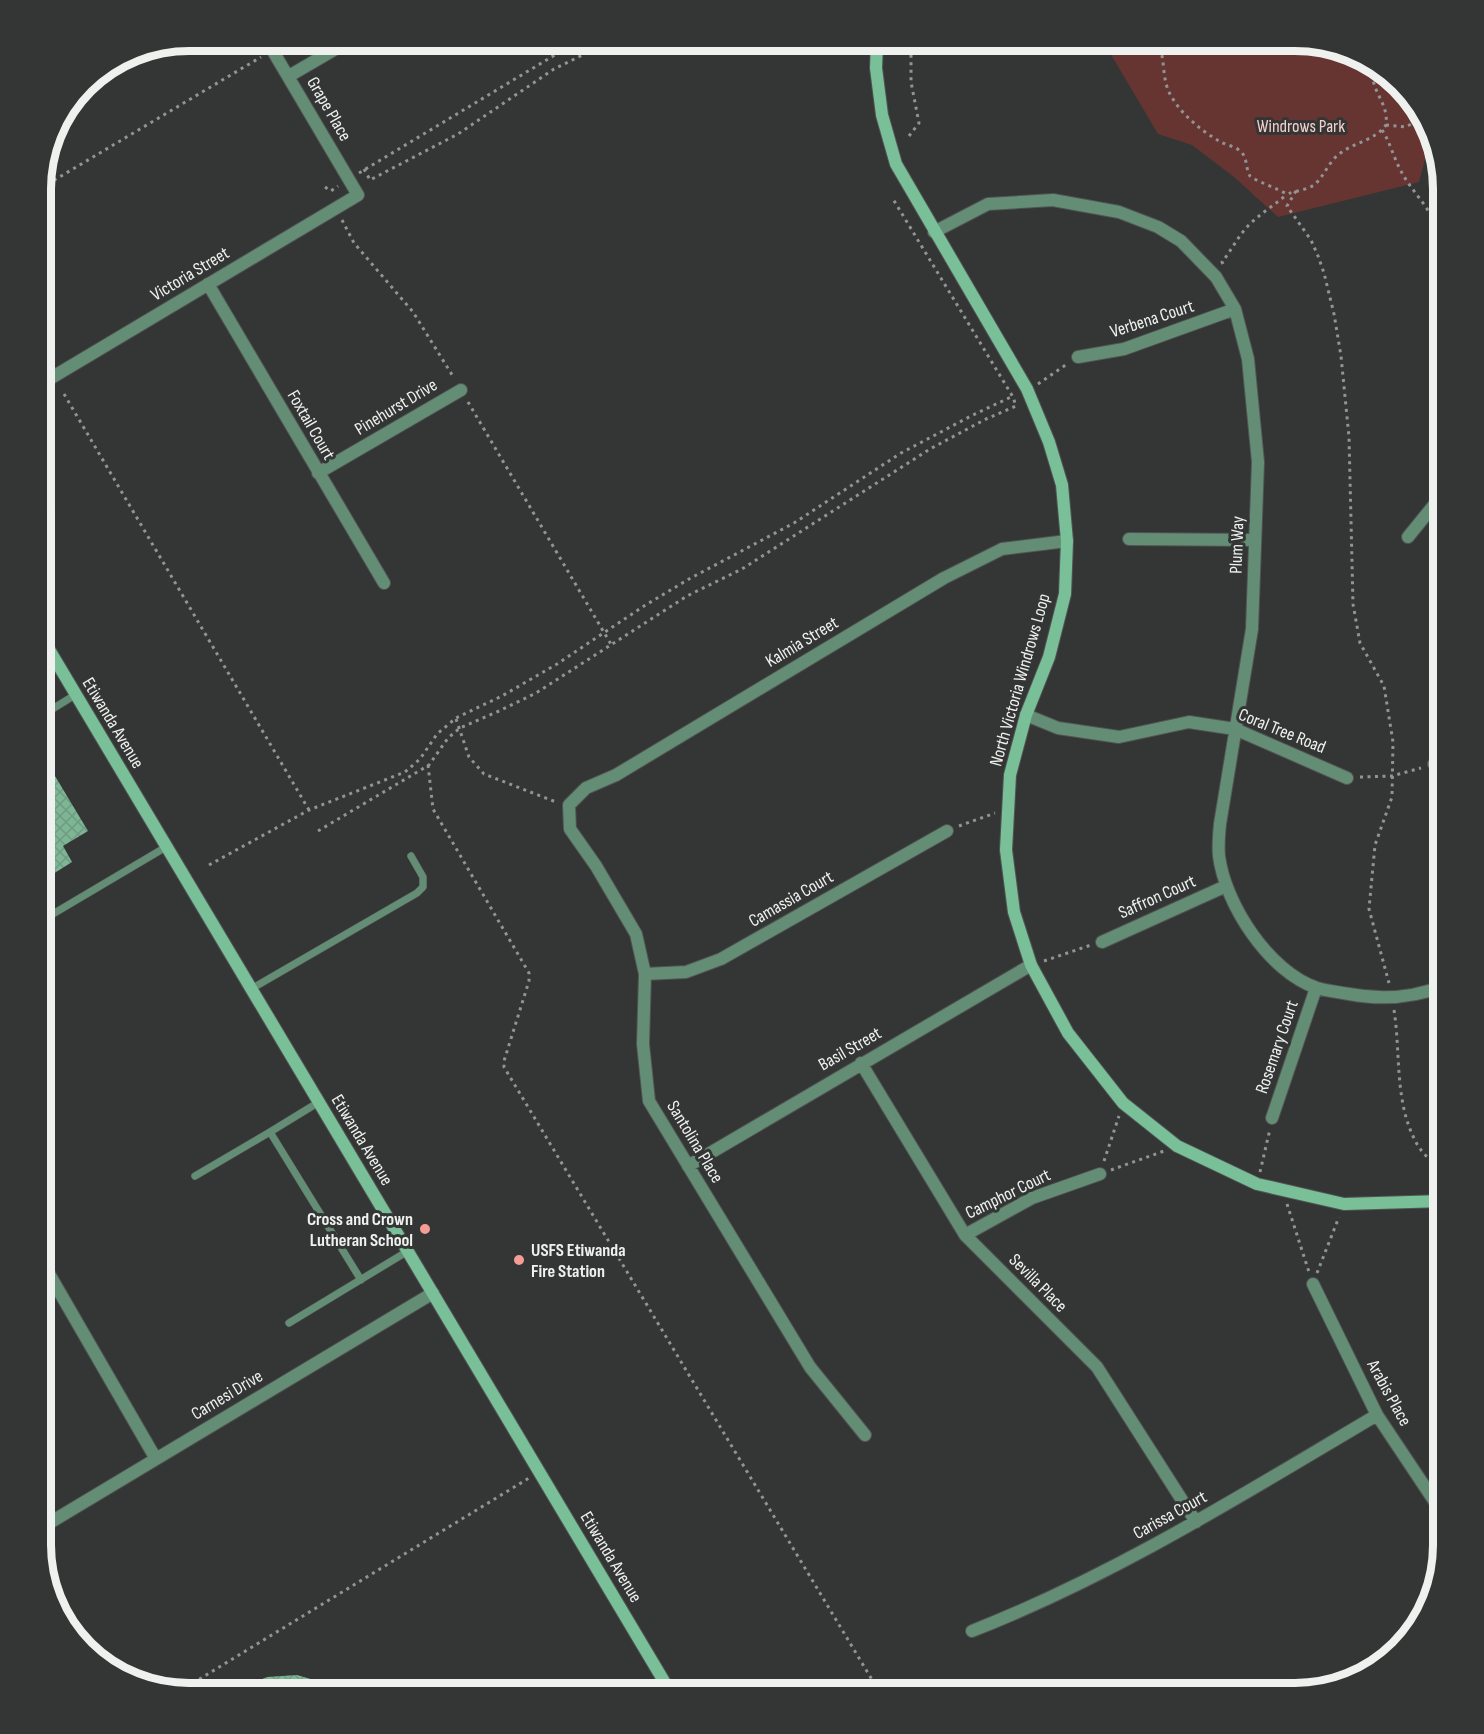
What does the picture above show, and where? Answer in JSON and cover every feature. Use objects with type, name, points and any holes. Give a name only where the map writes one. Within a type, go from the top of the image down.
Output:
[{"type":"street","name":"Grape Place","points":[[274,51],[358,195]]},
{"type":"street","points":[[289,76],[331,51]]},
{"type":"street","name":"North Victoria Windrows Loop","points":[[877,51],[876,68],[882,115],[896,164],[1027,389],[1049,442],[1062,485],[1067,541],[1065,594],[1049,657],[1026,715],[1010,775],[1006,850],[1014,912],[1031,965],[1068,1032],[1123,1103],[1177,1146],[1257,1184],[1344,1204],[1433,1202]]},
{"type":"street","name":"Victoria Street","points":[[51,378],[358,195]]},
{"type":"street","name":"Plum Way","points":[[934,232],[988,204],[1053,200],[1119,212],[1158,227],[1181,241],[1216,277],[1235,309],[1248,359],[1258,462],[1252,629],[1220,824],[1219,855],[1226,886],[1241,919],[1263,947],[1287,971],[1316,988],[1374,999],[1419,995],[1433,990]]},
{"type":"street","name":"Foxtail Court","points":[[208,284],[384,583]]},
{"type":"street","name":"Verbena Court","points":[[1078,357],[1124,349],[1235,309]]},
{"type":"street","name":"Pinehurst Drive","points":[[318,474],[460,390]]},
{"type":"street","points":[[1408,537],[1433,506]]},
{"type":"street","points":[[1129,539],[1255,540]]},
{"type":"street","name":"Kalmia Street","points":[[569,805],[586,788],[627,769],[944,579],[1002,549],[1067,541]]},
{"type":"street","name":"Etiwanda Avenue","points":[[51,653],[665,1683]]},
{"type":"street","name":"Coral Tree Road","points":[[1026,715],[1058,728],[1119,737],[1189,722],[1235,729],[1347,778]]},
{"type":"street","name":"Santolina Place","points":[[569,805],[570,829],[596,866],[636,934],[645,974],[643,1044],[649,1101],[810,1367],[865,1435]]},
{"type":"street","name":"Camassia Court","points":[[645,974],[686,972],[721,959],[946,831]]},
{"type":"street","name":"Saffron Court","points":[[1102,942],[1226,886]]},
{"type":"street","name":"Basil Street","points":[[688,1166],[1031,965]]},
{"type":"street","name":"Rosemary Court","points":[[1272,1118],[1316,988]]},
{"type":"street","name":"Sevilla Place","points":[[861,1063],[965,1235],[1097,1367],[1196,1522]]},
{"type":"street","name":"Camphor Court","points":[[965,1235],[1032,1198],[1100,1174]]},
{"type":"street","points":[[51,1277],[156,1459]]},
{"type":"street","name":"Arabis Place","points":[[1313,1284],[1377,1415],[1433,1499]]},
{"type":"street","name":"Carnesi Drive","points":[[51,1521],[433,1293]]},
{"type":"street","name":"Carissa Court","points":[[972,1631],[1029,1608],[1114,1566],[1196,1522],[1377,1415]]},
{"type":"lane","points":[[51,710],[75,695]]},
{"type":"lane","points":[[51,915],[166,847]]},
{"type":"lane","points":[[251,989],[417,893],[423,887],[423,877],[411,856]]},
{"type":"lane","points":[[195,1176],[319,1102]]},
{"type":"lane","points":[[270,1132],[361,1280]]},
{"type":"lane","points":[[289,1323],[408,1251]]},
{"type":"path","points":[[51,182],[260,51]]},
{"type":"path","points":[[561,51],[364,169],[370,180],[458,134],[555,69],[591,51]]},
{"type":"path","points":[[909,136],[919,123],[911,82],[911,51]]},
{"type":"path","points":[[1160,51],[1162,74],[1177,105],[1207,134],[1239,150],[1245,158],[1249,175],[1256,181],[1265,182],[1287,194]]},
{"type":"path","points":[[1226,267],[1222,262],[1245,229],[1264,211],[1276,205],[1287,194],[1307,189],[1315,184],[1328,164],[1340,153],[1374,137],[1386,125],[1386,109],[1374,88],[1372,75]]},
{"type":"path","points":[[1386,125],[1406,128],[1415,122]]},
{"type":"path","points":[[1382,130],[1391,143],[1400,169],[1426,206],[1433,221]]},
{"type":"path","points":[[1296,191],[1287,206],[1311,240],[1324,273],[1337,335],[1349,437],[1353,604],[1360,644],[1383,686],[1393,742],[1392,797],[1375,845],[1369,909],[1392,997],[1398,1069],[1408,1122],[1418,1145],[1433,1163]]},
{"type":"path","points":[[318,831],[428,765],[448,738],[460,728],[536,693],[687,596],[742,569],[930,449],[1016,406],[1013,397],[893,199]]},
{"type":"path","points":[[336,209],[354,243],[413,312],[612,646]]},
{"type":"path","points":[[1046,380],[1078,357]]},
{"type":"path","points":[[64,394],[309,810]]},
{"type":"path","points":[[208,865],[309,810],[405,772],[420,759],[444,727],[456,718],[529,680],[689,579],[794,523],[901,453],[1013,397]]},
{"type":"path","points":[[456,718],[469,757],[484,774],[548,800],[569,805]]},
{"type":"path","points":[[1347,778],[1392,776],[1433,764]]},
{"type":"path","points":[[428,765],[433,809],[529,973],[529,981],[504,1067],[873,1683]]},
{"type":"path","points":[[946,831],[1008,808]]},
{"type":"path","points":[[1031,965],[1102,942]]},
{"type":"path","points":[[1100,1174],[1123,1103]]},
{"type":"path","points":[[1257,1184],[1272,1118]]},
{"type":"path","points":[[1100,1174],[1177,1146]]},
{"type":"path","points":[[1282,1190],[1313,1284]]},
{"type":"path","points":[[1313,1284],[1344,1204]]},
{"type":"path","points":[[193,1683],[540,1472]]},
{"type":"green space","name":"Windrows Park","points":[[1109,51],[1304,51],[1339,58],[1379,80],[1399,98],[1419,128],[1427,151],[1419,182],[1278,217],[1234,177],[1192,145],[1158,134]]},
{"type":"building","points":[[51,772],[88,831],[63,846],[72,862],[53,874],[51,870]]},
{"type":"building","points":[[297,1675],[324,1683],[252,1683],[267,1677]]},
{"type":"place","name":"Cross and Crown Lutheran School","points":[[425,1229]]},
{"type":"place","name":"USFS Etiwanda Fire Station","points":[[519,1260]]}]
